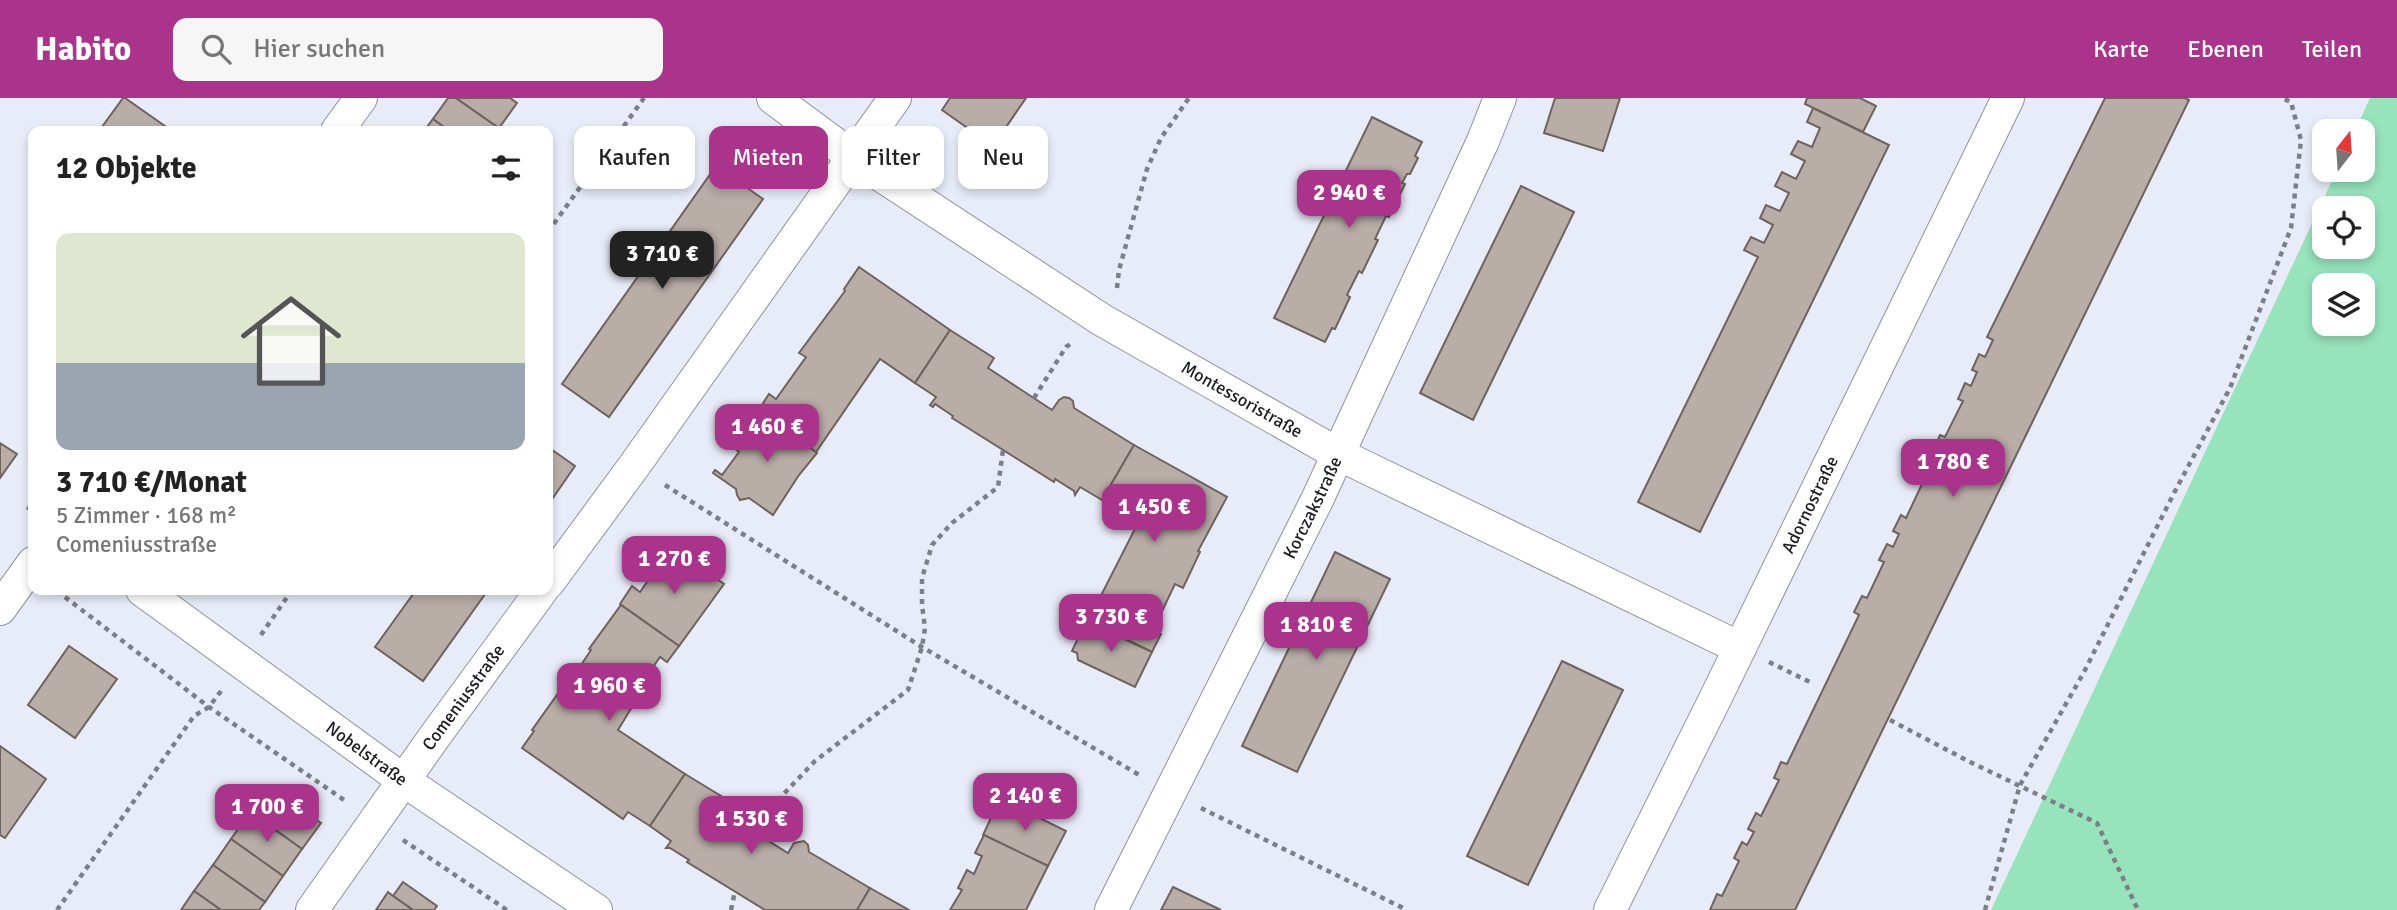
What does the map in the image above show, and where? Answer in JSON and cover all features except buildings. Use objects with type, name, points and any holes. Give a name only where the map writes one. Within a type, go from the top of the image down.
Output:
[{"type":"street","points":[[340,126],[360,98]]},
{"type":"street","name":"Montessoristraße","points":[[773,98],[842,149]]},
{"type":"street","points":[[875,126],[895,98]]},
{"type":"street","name":"Korczakstraße","points":[[1111,910],[1317,500],[1466,178],[1500,98]]},
{"type":"street","name":"Adornostraße","points":[[1610,910],[2008,98]]},
{"type":"street","points":[[553,576],[842,173]]},
{"type":"street","name":"Montessoristraße","points":[[902,189],[1102,320],[1338,454],[1740,648]]},
{"type":"street","points":[[0,609],[28,570]]},
{"type":"street","name":"Nobelstraße","points":[[149,595],[403,780],[596,910]]},
{"type":"street","name":"Comeniusstraße","points":[[312,910],[538,595]]},
{"type":"path","points":[[553,225],[644,98]]},
{"type":"path","points":[[1119,270],[1147,169],[1161,138],[1189,98]]},
{"type":"path","points":[[1985,910],[2020,785],[2084,672],[2174,493],[2231,388],[2291,228],[2301,140],[2290,100],[2282,98]]},
{"type":"path","points":[[762,837],[776,802],[815,761],[908,690],[925,628],[922,578],[932,545],[951,523],[998,487],[1003,450]]},
{"type":"path","points":[[634,466],[922,646],[1169,792],[1407,910]]},
{"type":"path","points":[[62,595],[209,707],[507,910]]},
{"type":"path","points":[[57,910],[194,716],[209,707],[243,663],[289,595]]},
{"type":"path","points":[[1740,648],[1814,684]]},
{"type":"path","points":[[1890,720],[2097,823],[2138,910]]},
{"type":"path","points":[[731,910],[735,891]]},
{"type":"green space","points":[[2370,98],[2397,98],[2397,910],[1991,910],[2312,223],[2312,259],[2375,259],[2375,196],[2325,196],[2331,182],[2375,182],[2375,119],[2360,119]]}]
